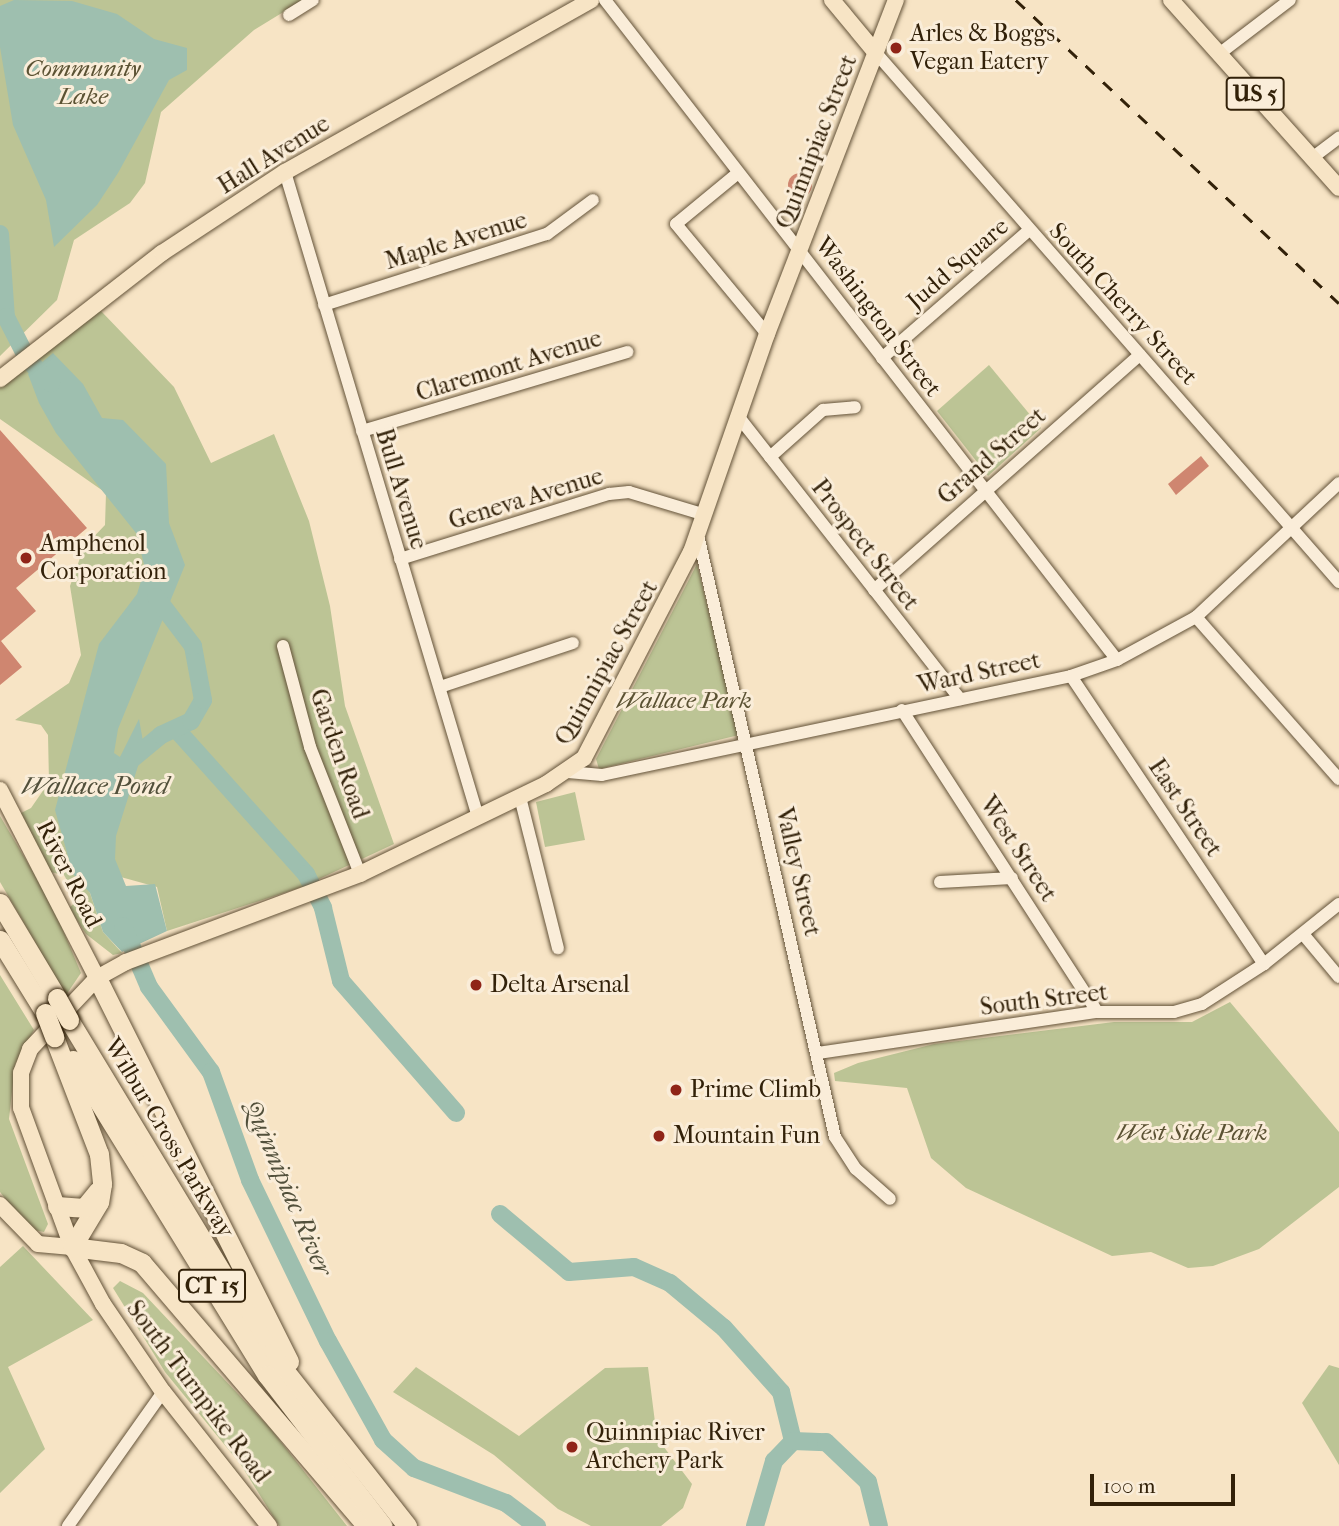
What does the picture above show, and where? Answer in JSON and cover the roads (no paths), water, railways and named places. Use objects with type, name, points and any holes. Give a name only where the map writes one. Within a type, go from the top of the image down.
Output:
[{"type":"highway","name":"Wilbur Cross Parkway","points":[[0,903],[51,1006],[60,1031],[267,1375],[383,1526]]},
{"type":"highway","name":"Wilbur Cross Parkway","points":[[0,940],[51,1006]]},
{"type":"highway","points":[[97,978],[314,1413]]},
{"type":"highway","points":[[60,1031],[99,1154],[102,1184],[99,1202],[72,1247],[121,1254],[157,1277],[367,1526]]},
{"type":"highway","name":"Wilbur Cross Parkway","points":[[60,1031],[271,1353],[314,1413],[407,1526]]},
{"type":"highway","points":[[58,1206],[84,1208],[102,1184]]},
{"type":"main road","name":"Hall Avenue","points":[[4,376],[53,334],[285,172],[591,0]]},
{"type":"main road","points":[[832,0],[876,53]]},
{"type":"main road","name":"Quinnipiac Street","points":[[72,1247],[24,1116],[21,1073],[33,1042],[97,978],[126,961],[175,941],[309,895],[360,874],[568,772],[589,752],[698,535],[767,334],[896,0]]},
{"type":"main road","name":"US 5","points":[[1171,0],[1339,188]]},
{"type":"main road","name":"River Road","points":[[0,790],[97,978]]},
{"type":"main road","points":[[0,1205],[38,1244],[72,1247]]},
{"type":"main road","name":"South Turnpike Road","points":[[72,1247],[103,1304],[163,1392],[269,1526]]},
{"type":"street","points":[[289,15],[313,0]]},
{"type":"street","name":"Washington Street","points":[[605,0],[1117,660]]},
{"type":"street","points":[[1219,54],[1290,0]]},
{"type":"street","name":"South Cherry Street","points":[[876,53],[1339,582]]},
{"type":"street","points":[[1312,158],[1339,138]]},
{"type":"street","name":"Bull Avenue","points":[[285,172],[478,817]]},
{"type":"street","points":[[737,173],[676,224],[767,334]]},
{"type":"street","name":"Maple Avenue","points":[[324,305],[547,234],[593,200]]},
{"type":"street","name":"Judd Square","points":[[882,358],[1029,230]]},
{"type":"street","name":"Claremont Avenue","points":[[362,431],[627,352]]},
{"type":"street","name":"Grand Street","points":[[874,590],[1140,355]]},
{"type":"street","points":[[770,457],[823,410],[855,407]]},
{"type":"street","name":"Prospect Street","points":[[738,416],[960,699]]},
{"type":"street","name":"Ward Street","points":[[568,772],[602,775],[1071,676],[1117,660],[1196,617],[1339,483]]},
{"type":"street","name":"Geneva Avenue","points":[[400,559],[609,494],[629,492],[705,515]]},
{"type":"street","name":"Valley Street","points":[[698,535],[835,1137],[856,1169],[890,1199]]},
{"type":"street","points":[[1196,617],[1339,779]]},
{"type":"street","points":[[440,687],[572,643]]},
{"type":"street","name":"Garden Road","points":[[284,646],[310,747],[360,874]]},
{"type":"street","name":"East Street","points":[[1071,676],[1264,964]]},
{"type":"street","name":"West Street","points":[[902,710],[1097,1012]]},
{"type":"street","points":[[520,797],[558,948]]},
{"type":"street","points":[[940,882],[1012,878]]},
{"type":"street","name":"South Street","points":[[818,1054],[1097,1012],[1184,1009],[1202,1004],[1264,964],[1339,904]]},
{"type":"street","points":[[1303,934],[1339,977]]},
{"type":"street","points":[[68,1526],[163,1392]]},
{"type":"water","points":[[14,0],[72,1],[117,14],[154,39],[187,48],[187,70],[169,80],[118,173],[97,205],[54,247],[46,200],[13,125],[0,47],[0,6]]},
{"type":"water","name":"Wallace Pond","points":[[53,353],[83,384],[102,418],[123,420],[166,464],[169,523],[185,565],[118,729],[114,753],[120,757],[139,719],[144,747],[116,836],[115,859],[126,886],[155,884],[167,931],[122,952],[103,932],[90,893],[73,874],[55,810],[99,644],[137,594],[145,568],[136,533],[56,433],[39,403],[28,374]]},
{"type":"waterway","name":"Quinnipiac River","points":[[0,234],[6,317],[28,360],[51,383]]},
{"type":"waterway","name":"Quinnipiac River","points":[[126,764],[161,735],[191,721],[203,700],[193,646],[156,597]]},
{"type":"waterway","name":"Quinnipiac River","points":[[176,729],[306,874],[323,908],[341,981],[456,1113]]},
{"type":"waterway","name":"Quinnipiac River","points":[[123,926],[149,987],[211,1072],[250,1180],[328,1341],[383,1440],[414,1468],[506,1503],[537,1526]]},
{"type":"waterway","name":"Quinnipiac River","points":[[500,1214],[569,1272],[634,1267],[670,1283],[724,1328],[781,1392],[793,1441]]},
{"type":"waterway","name":"Quinnipiac River","points":[[755,1526],[774,1461],[793,1441],[826,1442],[868,1482],[879,1526]]},
{"type":"railway","points":[[1016,0],[1339,303]]},
{"type":"place","name":"Arles & Boggs Vegan Eatery","points":[[896,48]]},
{"type":"place","name":"Amphenol Corporation","points":[[26,558]]},
{"type":"place","name":"Delta Arsenal","points":[[476,985]]},
{"type":"place","name":"Prime Climb","points":[[676,1090]]},
{"type":"place","name":"Mountain Fun","points":[[659,1136]]},
{"type":"place","name":"Quinnipiac River Archery Park","points":[[572,1447]]},
{"type":"park label","name":"Community Lake","points":[[83,83]]},
{"type":"park label","name":"Wallace Park","points":[[684,701]]},
{"type":"park label","name":"West Side Park","points":[[1192,1133]]}]
